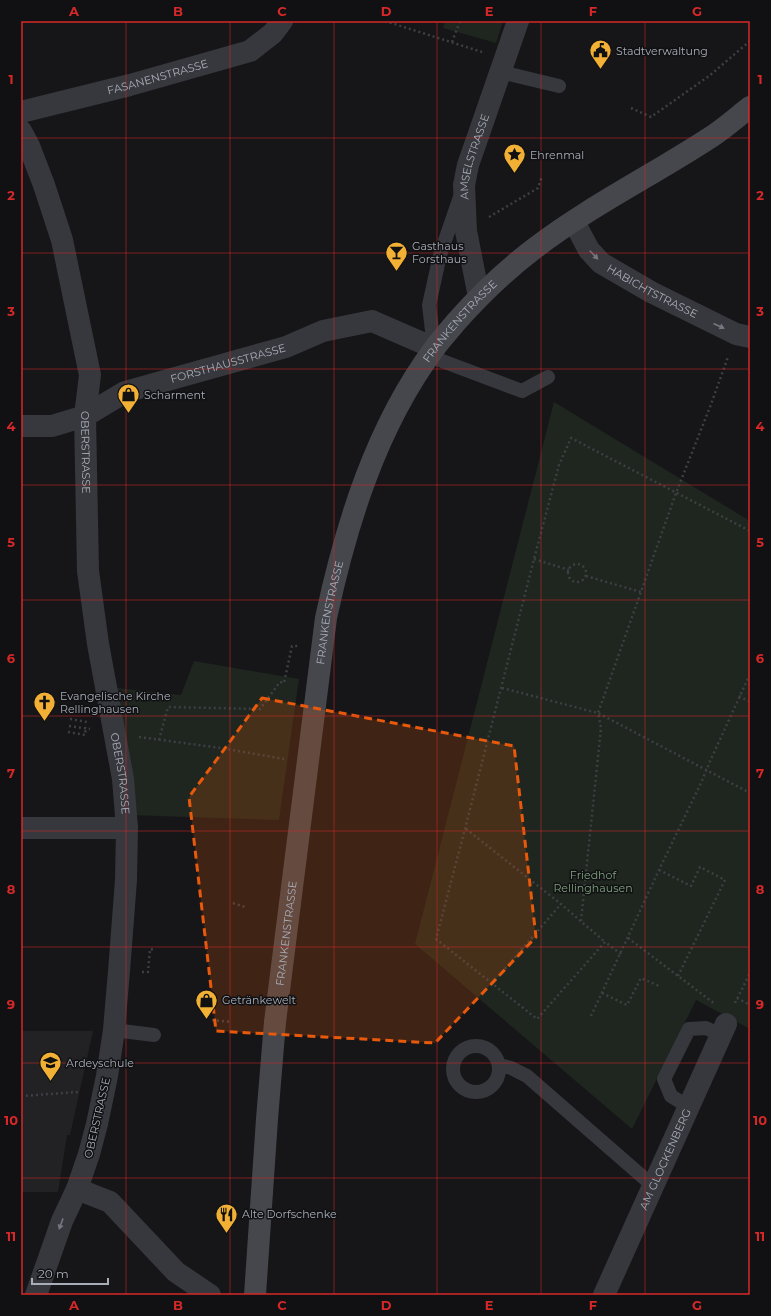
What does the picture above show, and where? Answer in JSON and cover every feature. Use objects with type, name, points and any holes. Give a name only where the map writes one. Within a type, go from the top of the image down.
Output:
[{"type":"main road","name":"FRANKENSTRASSE","points":[[255,1295],[266,1127],[275,1022],[326,618],[355,506],[382,439],[406,391],[432,352],[479,297],[516,263],[574,222],[713,136],[750,107]]},
{"type":"street","name":"FASANENSTRASSE","points":[[21,112],[130,85],[250,51],[273,33],[282,21]]},
{"type":"street","name":"AMSELSTRASSE","points":[[479,297],[466,231],[464,185],[468,165],[518,21]]},
{"type":"street","name":"OBERSTRASSE","points":[[21,131],[29,146],[44,185],[62,240],[90,375],[85,416],[88,571],[98,644],[123,779],[127,828],[120,971],[114,1030],[103,1095],[89,1154],[77,1189],[62,1220],[36,1295]]},
{"type":"street","name":"HABICHTSTRASSE","points":[[574,222],[589,250],[601,263],[651,292],[743,335]]},
{"type":"street","name":"FORSTHAUSSTRASSE","points":[[21,426],[52,426],[85,416],[125,392],[286,347],[323,331],[372,321],[432,352]]},
{"type":"street","points":[[21,828],[127,828]]},
{"type":"street","name":"AM GLOCKENBERG","points":[[604,1295],[652,1185],[689,1107],[724,1019]]},
{"type":"street","points":[[77,1189],[110,1202],[176,1272],[210,1295]]},
{"type":"lane","points":[[503,66],[559,86]]},
{"type":"lane","points":[[464,185],[440,255],[429,305],[432,352],[522,391],[548,377]]},
{"type":"lane","points":[[689,1107],[671,1096],[664,1079],[689,1029],[706,1028],[724,1019]]},
{"type":"lane","points":[[114,1030],[154,1035]]},
{"type":"lane","points":[[499,1065],[511,1068],[527,1076],[652,1185]]},
{"type":"path","points":[[385,21],[452,42],[503,66]]},
{"type":"path","points":[[452,42],[460,21]]},
{"type":"path","points":[[631,108],[652,117],[709,76],[750,41]]},
{"type":"path","points":[[466,231],[538,188],[542,176]]},
{"type":"path","points":[[581,921],[602,728],[598,713],[676,493],[710,407],[743,335]]},
{"type":"path","points":[[606,942],[537,1019],[436,938],[466,829],[559,464],[571,438],[750,531]]},
{"type":"path","points":[[534,559],[569,570]]},
{"type":"path","points":[[580,564],[585,567],[586,576],[582,581],[575,582],[568,575],[572,565],[580,564]]},
{"type":"path","points":[[586,576],[641,592]]},
{"type":"path","points":[[308,763],[221,748],[159,740],[168,707],[260,709],[280,682],[284,683],[292,646],[322,649]]},
{"type":"path","points":[[591,1016],[707,770],[710,758],[750,674]]},
{"type":"path","points":[[502,688],[598,713],[750,793]]},
{"type":"path","points":[[740,696],[750,702]]},
{"type":"path","points":[[68,732],[85,735],[87,721],[70,719]]},
{"type":"path","points":[[69,726],[86,728]]},
{"type":"path","points":[[466,829],[561,904],[621,954]]},
{"type":"path","points":[[659,870],[691,886],[700,867],[725,880],[678,976]]},
{"type":"path","points":[[233,903],[246,907]]},
{"type":"path","points":[[492,984],[561,904]]},
{"type":"path","points":[[628,938],[678,976],[724,1019],[738,998],[750,973]]},
{"type":"path","points":[[602,993],[627,1005],[641,978],[658,986]]},
{"type":"path","points":[[738,998],[750,1005]]},
{"type":"path","points":[[212,1020],[232,1022]]},
{"type":"path","points":[[21,1096],[80,1092],[103,1095]]},
{"type":"highlighted area","points":[[262,698],[514,746],[536,937],[435,1043],[216,1031],[189,797]]},
{"type":"shaded area","name":"Ardeyschule","points":[[21,1031],[93,1031],[70,1135],[67,1135],[58,1192],[21,1192]]},
{"type":"green space","points":[[445,21],[503,21],[496,43],[443,28]]},
{"type":"green space","name":"Friedhof Rellinghausen","points":[[554,402],[750,521],[750,1029],[696,1000],[632,1129],[415,944]]},
{"type":"green space","points":[[194,661],[299,679],[279,820],[128,815],[108,687],[181,695]]},
{"type":"place","name":"Stadtverwaltung","points":[[600,70]]},
{"type":"place","name":"Ehrenmal","points":[[514,174]]},
{"type":"place","name":"Gasthaus Forsthaus","points":[[396,272]]},
{"type":"place","name":"Scharment","points":[[129,414]]},
{"type":"place","name":"Evangelische Kirche Rellinghausen","points":[[45,722]]},
{"type":"place","name":"Getränkewelt","points":[[207,1020]]},
{"type":"place","name":"Ardeyschule","points":[[51,1082]]},
{"type":"place","name":"Alte Dorfschenke","points":[[227,1234]]}]
